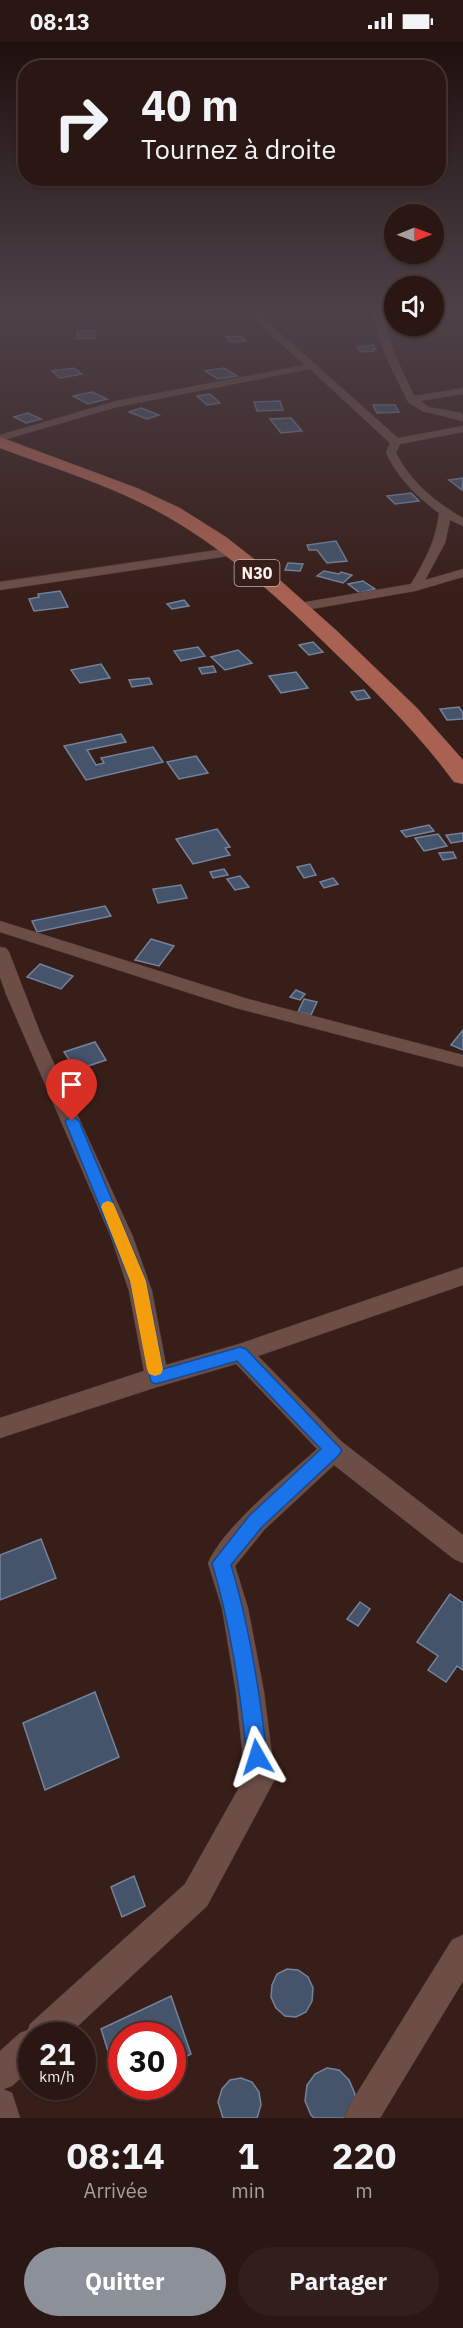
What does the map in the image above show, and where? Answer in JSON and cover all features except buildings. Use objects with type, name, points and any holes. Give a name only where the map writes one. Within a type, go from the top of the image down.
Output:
[{"type":"main road","name":"N30","points":[[0,442],[111,485],[171,511],[200,528],[300,607],[409,712],[463,777]]},
{"type":"street","points":[[0,438],[42,423],[111,405]]},
{"type":"street","points":[[352,405],[396,442]]},
{"type":"street","points":[[419,405],[426,409],[463,418]]},
{"type":"street","points":[[396,442],[463,429]]},
{"type":"street","points":[[396,442],[391,453],[396,465],[444,514],[463,523]]},
{"type":"street","points":[[416,586],[440,545],[445,528],[444,514]]},
{"type":"street","points":[[0,586],[231,552]]},
{"type":"street","points":[[300,607],[416,586],[463,573]]},
{"type":"street","points":[[0,926],[243,1004],[463,1061]]},
{"type":"street","points":[[0,952],[13,992],[91,1164],[138,1281],[156,1377]]},
{"type":"street","points":[[0,1428],[156,1377],[240,1353],[463,1276]]},
{"type":"street","points":[[240,1353],[333,1450],[463,1551]]},
{"type":"street","points":[[57,2022],[196,1895],[260,1779],[250,1692],[235,1608],[221,1563],[255,1522],[333,1450]]},
{"type":"street","points":[[361,2118],[463,1951]]},
{"type":"street","points":[[0,2074],[18,2058]]},
{"type":"street","points":[[0,2106],[3,2118]]},
{"type":"slow traffic","points":[[108,1207],[138,1281],[155,1369]]},
{"type":"route","points":[[72,1121],[138,1281],[156,1377],[240,1353],[333,1450],[255,1522],[221,1563],[235,1608],[250,1692],[257,1757]]}]
